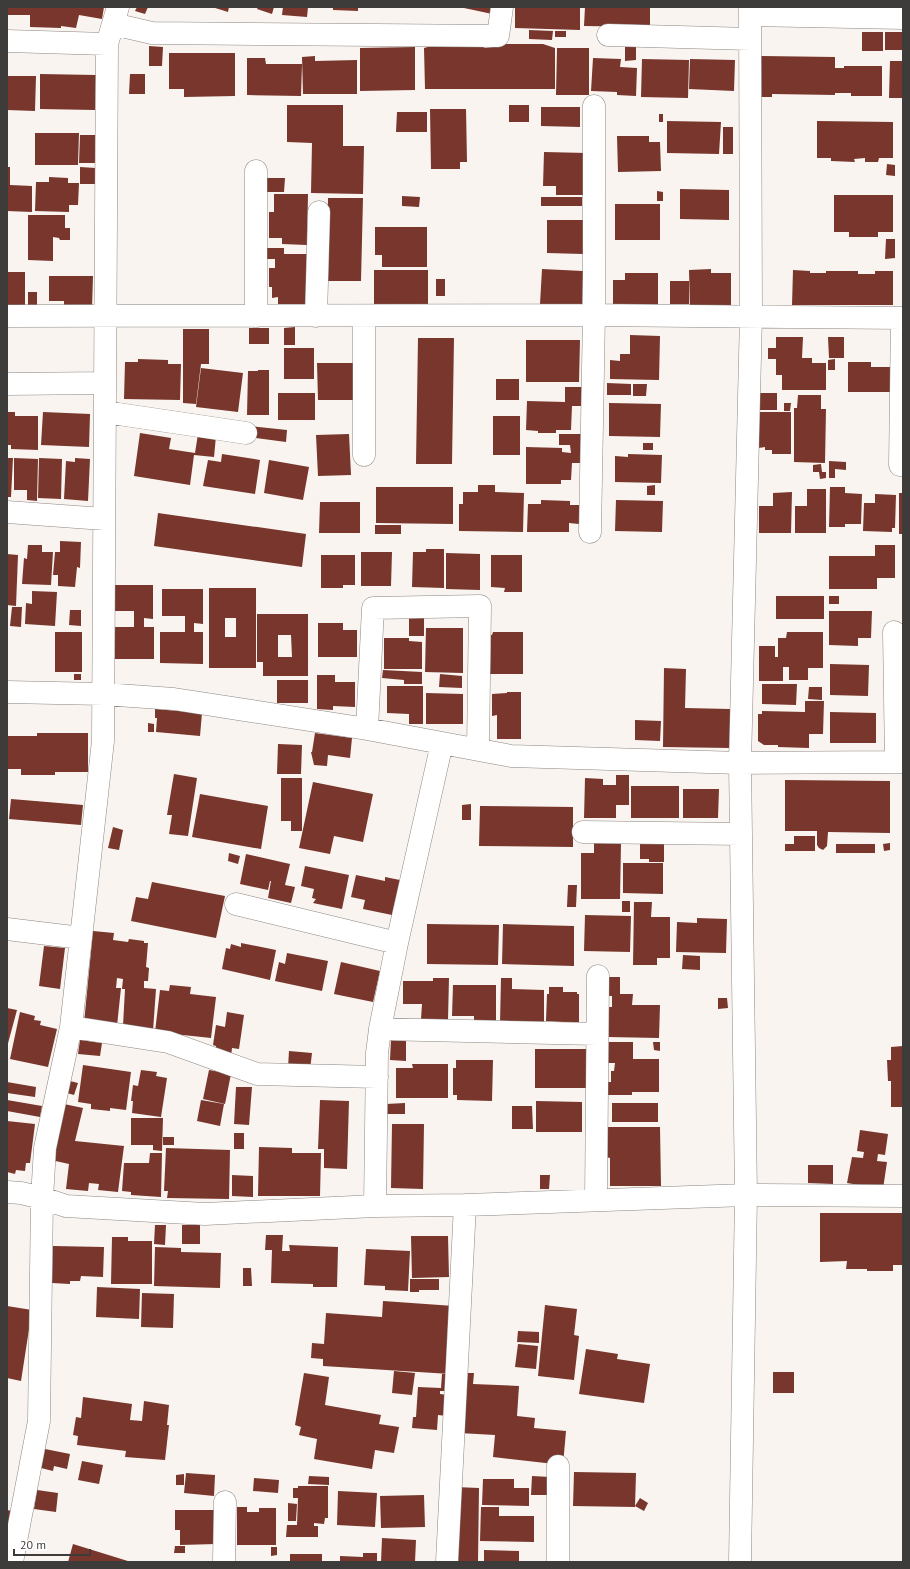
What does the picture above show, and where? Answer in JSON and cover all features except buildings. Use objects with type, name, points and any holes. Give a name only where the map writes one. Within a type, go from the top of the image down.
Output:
[{"type":"street","points":[[7,41],[113,25],[152,33],[498,36],[502,7]]},
{"type":"street","points":[[740,1562],[746,1195],[740,763],[751,316],[750,11],[903,18]]},
{"type":"street","points":[[12,1562],[39,1421],[42,1198],[45,1148],[71,1027],[103,741],[105,317],[113,25]]},
{"type":"street","points":[[608,35],[750,39]]},
{"type":"street","points":[[590,532],[594,315],[594,106]]},
{"type":"street","points":[[256,171],[256,316]]},
{"type":"street","points":[[316,316],[318,212]]},
{"type":"street","points":[[7,316],[594,315],[903,318],[900,465],[903,465]]},
{"type":"street","points":[[364,316],[364,455]]},
{"type":"street","points":[[7,384],[105,383]]},
{"type":"street","points":[[105,412],[246,433]]},
{"type":"street","points":[[7,512],[104,520]]},
{"type":"street","points":[[367,728],[373,608],[480,606],[478,749]]},
{"type":"street","points":[[7,692],[103,694],[174,699],[367,728],[511,756],[740,763],[899,762],[894,632]]},
{"type":"street","points":[[375,1206],[377,1077],[380,1030],[397,943],[442,743]]},
{"type":"street","points":[[583,832],[741,834]]},
{"type":"street","points":[[236,904],[397,943]]},
{"type":"street","points":[[7,929],[81,938]]},
{"type":"street","points":[[596,1200],[598,976]]},
{"type":"street","points":[[71,1027],[168,1042],[257,1074],[377,1077]]},
{"type":"street","points":[[380,1030],[597,1034]]},
{"type":"street","points":[[7,1192],[22,1193],[66,1206],[205,1214],[375,1206],[465,1205],[746,1195],[903,1196]]},
{"type":"street","points":[[447,1562],[465,1205]]},
{"type":"street","points":[[558,1466],[558,1562]]},
{"type":"street","points":[[224,1562],[225,1502]]}]
